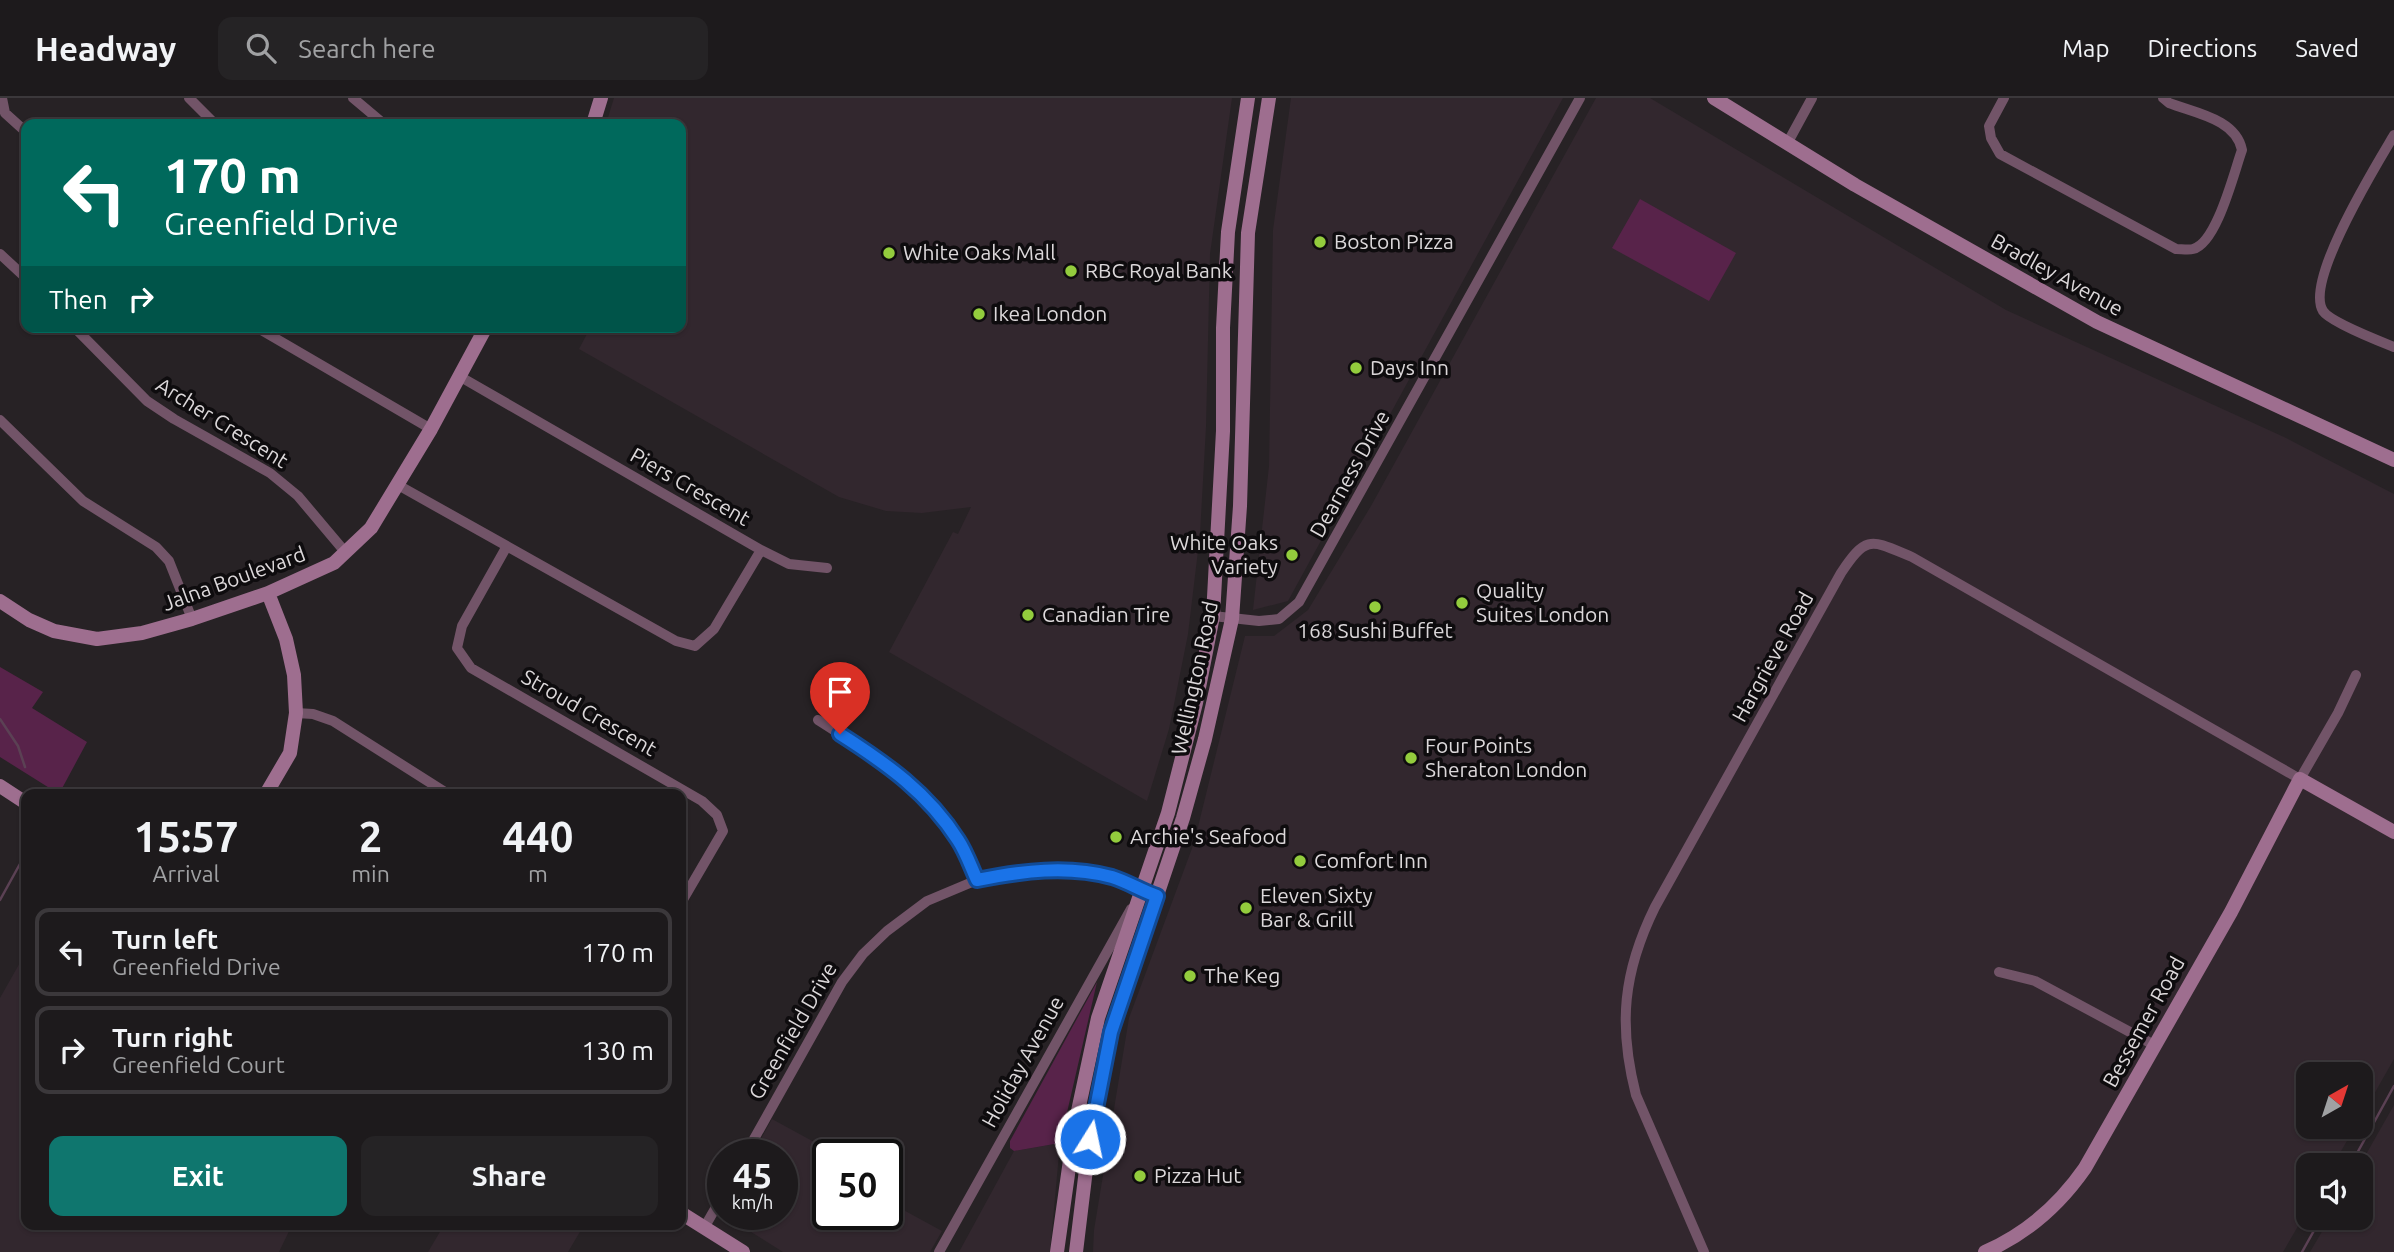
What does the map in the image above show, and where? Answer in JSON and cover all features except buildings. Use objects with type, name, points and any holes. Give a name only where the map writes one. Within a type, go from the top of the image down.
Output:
[{"type":"main road","points":[[595,119],[601,98]]},
{"type":"main road","name":"Wellington Road","points":[[1058,1252],[1074,1125],[1098,1018],[1168,813],[1188,738],[1213,616],[1223,446],[1223,328],[1229,223],[1248,98]]},
{"type":"main road","name":"Wellington Road","points":[[1076,1252],[1091,1128],[1111,1032],[1184,818],[1232,619],[1239,538],[1249,224],[1269,98]]},
{"type":"main road","name":"Bradley Avenue","points":[[1714,98],[1855,185],[2097,322],[2394,460]]},
{"type":"main road","points":[[1229,223],[1249,224]]},
{"type":"main road","name":"Jalna Boulevard","points":[[0,601],[29,620],[54,631],[97,639],[142,633],[192,619],[268,593],[334,563],[371,528],[431,429],[483,333]]},
{"type":"main road","points":[[268,593],[286,639],[294,675],[296,713],[290,753],[268,789]]},
{"type":"main road","points":[[2300,779],[2394,831]]},
{"type":"main road","name":"Bessemer Road","points":[[1984,1252],[2009,1240],[2028,1226],[2072,1187],[2098,1147],[2231,912],[2300,779]]},
{"type":"main road","points":[[0,786],[21,800]]},
{"type":"main road","points":[[686,1216],[743,1252]]},
{"type":"street","points":[[2,98],[5,113],[21,127]]},
{"type":"street","points":[[189,98],[210,119]]},
{"type":"street","points":[[354,98],[378,119]]},
{"type":"street","name":"Dearness Drive","points":[[1213,616],[1259,621],[1279,619],[1299,602],[1580,98]]},
{"type":"street","points":[[1788,142],[1812,98]]},
{"type":"street","points":[[2004,98],[1989,125],[1991,138],[2000,154],[2176,249],[2194,249],[2206,240],[2214,228],[2242,150],[2240,140],[2231,127],[2169,103],[2163,98]]},
{"type":"street","points":[[2394,135],[2341,228],[2320,291],[2320,303],[2324,313],[2394,347]]},
{"type":"street","points":[[0,254],[21,273]]},
{"type":"street","name":"Archer Crescent","points":[[80,333],[147,401],[279,480],[298,496],[346,553]]},
{"type":"street","points":[[266,333],[431,429]]},
{"type":"street","name":"Piers Crescent","points":[[398,485],[676,641],[695,646],[714,629],[761,550],[459,376]]},
{"type":"street","points":[[0,420],[83,501],[156,547],[169,561],[192,619]]},
{"type":"street","name":"Hargrieve Road","points":[[1704,1252],[1636,1095],[1629,1067],[1624,1014],[1631,967],[1654,907],[1708,816],[1841,573],[1864,545],[1879,543],[1912,557],[2300,779]]},
{"type":"street","name":"Stroud Crescent","points":[[508,546],[462,626],[457,648],[471,668],[683,789]]},
{"type":"street","points":[[761,550],[789,564],[827,568]]},
{"type":"street","points":[[2300,779],[2338,713],[2356,675]]},
{"type":"street","points":[[296,713],[313,714],[333,721],[440,789]]},
{"type":"street","points":[[817,720],[885,763],[915,787],[960,842],[977,880]]},
{"type":"street","name":"Stroud Crescent","points":[[686,791],[702,800],[717,815],[723,831],[686,894]]},
{"type":"street","name":"Greenfield Drive","points":[[754,1139],[842,982],[863,954],[887,931],[927,901],[977,880],[1020,871],[1077,870],[1114,878],[1157,896]]},
{"type":"street","name":"Holiday Avenue","points":[[939,1252],[1141,891]]},
{"type":"street","points":[[1999,972],[2035,981],[2156,1046]]},
{"type":"street","points":[[704,1228],[707,1223]]},
{"type":"shaded area","points":[[614,98],[1232,98],[1210,254],[1206,427],[1200,534],[1188,634],[1169,729],[1147,801],[889,652],[953,532],[958,534],[971,507],[922,513],[886,511],[839,497],[579,349],[587,333],[686,333],[686,119],[608,119]]},
{"type":"shaded area","points":[[1291,98],[1563,98],[1288,601],[1253,610],[1269,466],[1273,230]]},
{"type":"shaded area","points":[[1596,98],[1650,98],[2006,310],[2284,437],[2394,494],[2394,1059],[2373,1096],[2373,1062],[2296,1062],[2296,1139],[2348,1139],[2340,1153],[2296,1153],[2296,1230],[2283,1252],[1093,1252],[1094,1230],[1129,1018],[1194,843],[1245,636],[1274,636],[1308,610],[1371,506]]},
{"type":"shaded area","points":[[1640,199],[1736,253],[1709,301],[1612,248]]},
{"type":"shaded area","points":[[0,667],[43,692],[32,708],[87,742],[62,789],[51,789],[0,757]]},
{"type":"shaded area","points":[[21,961],[21,1230],[290,1230],[279,1252],[0,1252],[0,998]]},
{"type":"shaded area","points":[[1097,982],[1060,1143],[1014,1151],[1010,1148],[1010,1141]]},
{"type":"shaded area","points":[[2394,1105],[2394,1252],[2310,1252],[2323,1230],[2373,1230],[2373,1153],[2367,1153]]},
{"type":"shaded area","points":[[772,1119],[812,1141],[812,1230],[903,1230],[903,1210],[942,1231],[930,1252],[783,1252],[748,1230],[798,1230],[798,1139],[761,1139]]},
{"type":"shaded area","points":[[1060,1143],[1050,1252],[959,1252],[1014,1151]]},
{"type":"shaded area","points":[[441,1230],[581,1230],[568,1252],[428,1252]]},
{"type":"waterway","points":[[0,719],[18,746],[25,767]]},
{"type":"waterway","points":[[0,900],[21,862]]},
{"type":"waterway","points":[[2357,1153],[2394,1086]]},
{"type":"waterway","points":[[2302,1252],[2314,1230]]},
{"type":"place","name":"Boston Pizza","points":[[1320,242]]},
{"type":"place","name":"White Oaks Mall","points":[[889,253]]},
{"type":"place","name":"RBC Royal Bank","points":[[1071,271]]},
{"type":"place","name":"Ikea London","points":[[979,314]]},
{"type":"place","name":"Days Inn","points":[[1356,368]]},
{"type":"place","name":"White Oaks Variety","points":[[1292,555]]},
{"type":"place","name":"Quality Suites London","points":[[1462,603]]},
{"type":"place","name":"168 Sushi Buffet","points":[[1375,607]]},
{"type":"place","name":"Canadian Tire","points":[[1028,615]]},
{"type":"place","name":"Four Points Sheraton London","points":[[1411,758]]},
{"type":"place","name":"Archie's Seafood","points":[[1116,837]]},
{"type":"place","name":"Comfort Inn","points":[[1300,861]]},
{"type":"place","name":"Eleven Sixty Bar & Grill","points":[[1246,908]]},
{"type":"place","name":"The Keg","points":[[1190,976]]},
{"type":"place","name":"Pizza Hut","points":[[1140,1176]]},
{"type":"route","points":[[840,734],[885,763],[915,787],[960,842],[977,880],[1020,871],[1077,870],[1114,878],[1157,896],[1111,1032],[1090,1139]]}]
